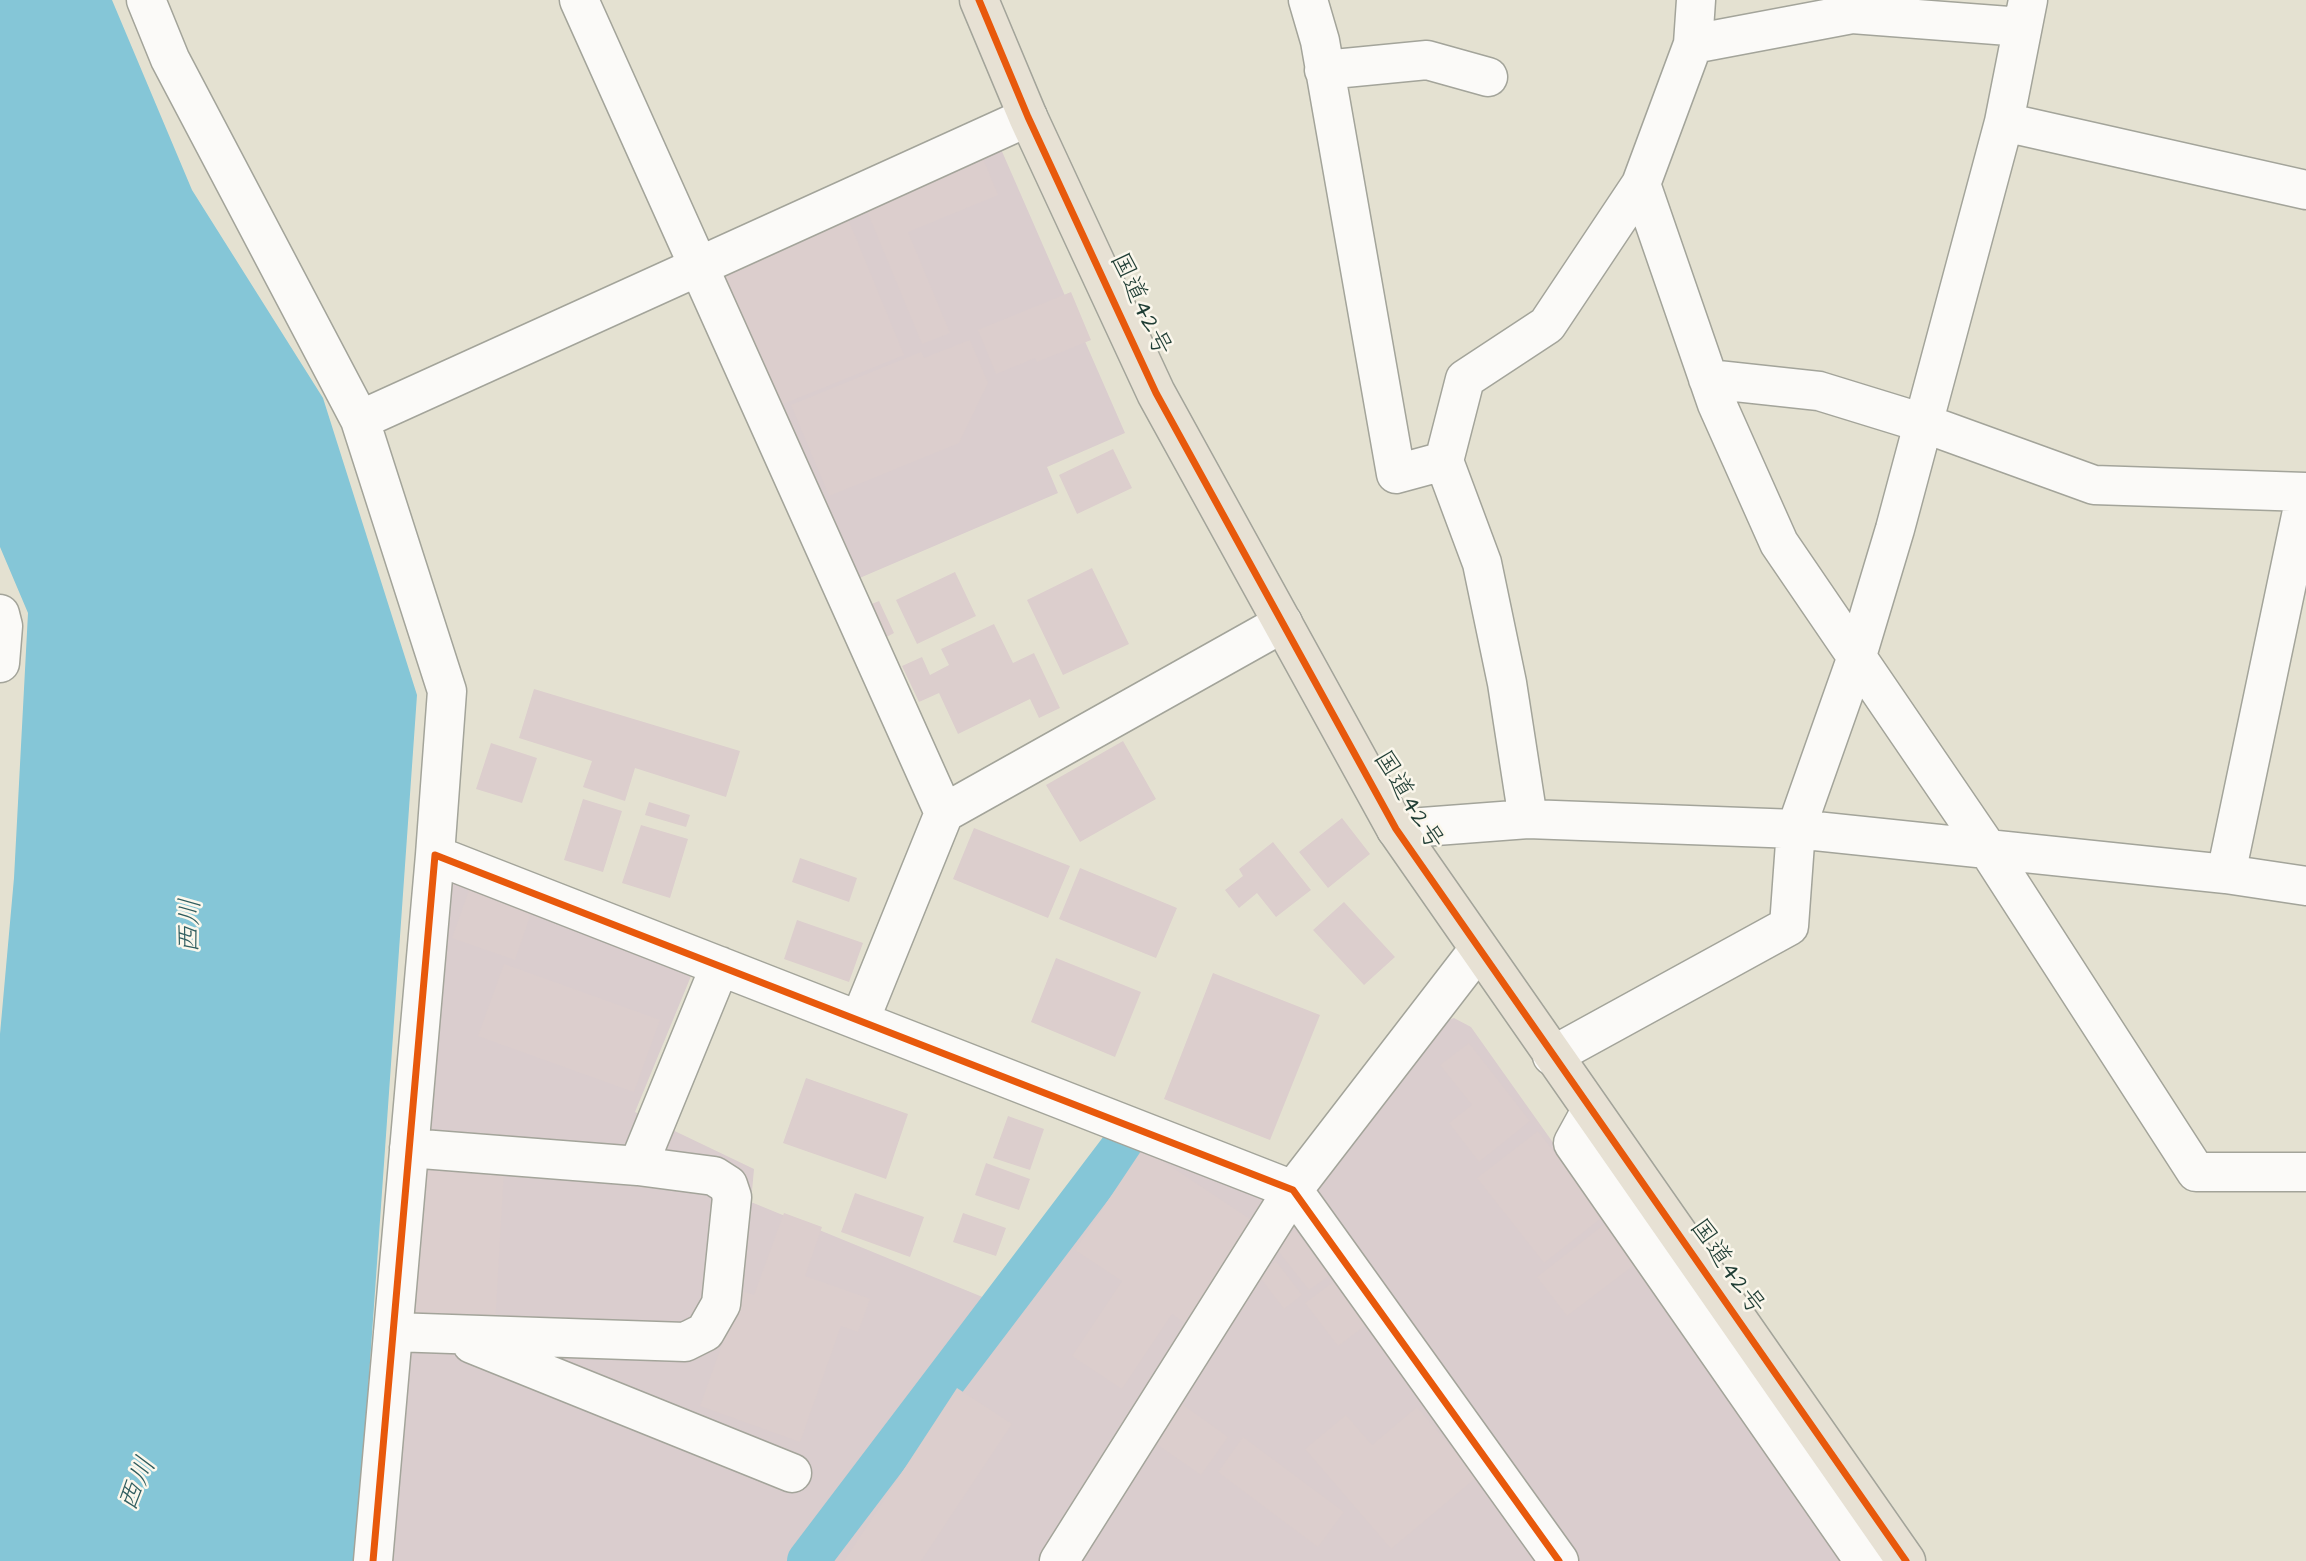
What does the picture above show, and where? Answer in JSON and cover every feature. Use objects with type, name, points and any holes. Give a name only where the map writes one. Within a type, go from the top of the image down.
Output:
[{"type":"highway","name":"国道42号","points":[[979,0],[1028,117],[1156,393],[1396,830],[1590,1112],[1906,1561]]},
{"type":"street","points":[[146,0],[170,59],[360,420],[447,691],[373,1561]]},
{"type":"street","points":[[579,0],[944,813]]},
{"type":"street","points":[[1308,0],[1322,56],[1396,474],[1444,461]]},
{"type":"street","points":[[1322,56],[1338,0]]},
{"type":"street","points":[[1528,819],[1507,683],[1482,563],[1444,461],[1465,379],[1547,325],[1641,184],[1693,44],[1696,0]]},
{"type":"street","points":[[1552,1056],[1789,926],[1796,829],[1856,659],[1923,423],[2004,122],[2025,13],[1852,14],[1693,44]]},
{"type":"street","points":[[1322,56],[1427,60],[1488,77]]},
{"type":"street","points":[[360,420],[1028,117]]},
{"type":"street","points":[[2004,122],[2306,190]]},
{"type":"street","points":[[1641,184],[1708,379],[1779,543],[1987,848],[2196,1172],[2306,1172]]},
{"type":"street","points":[[1708,379],[1819,391],[1923,423],[2094,485],[2306,492],[2227,874]]},
{"type":"street","points":[[0,614],[3,626],[0,663]]},
{"type":"street","points":[[860,1020],[944,813],[1283,623]]},
{"type":"street","points":[[1396,830],[1528,819],[1796,829],[2227,874],[2306,886]]},
{"type":"street","points":[[435,855],[1293,1190],[1559,1561]]},
{"type":"street","points":[[1059,1561],[1293,1190],[1478,950]]},
{"type":"street","points":[[638,1166],[720,966]]},
{"type":"street","points":[[1590,1112],[1573,1143],[1864,1561]]},
{"type":"street","points":[[393,1332],[685,1342],[705,1332],[721,1304],[732,1197],[728,1185],[714,1176],[638,1166],[409,1148]]},
{"type":"street","points":[[447,1334],[792,1473]]},
{"type":"shaded area","points":[[997,140],[1125,433],[1047,467],[1058,493],[848,583],[709,265]]},
{"type":"shaded area","points":[[440,877],[696,964],[635,1112],[754,1169],[751,1202],[1002,1305],[1117,1128],[1266,1200],[1043,1561],[392,1561]]},
{"type":"shaded area","points":[[1454,1018],[1471,1027],[1850,1561],[1078,1561],[1290,1219],[1445,1021]]},
{"type":"water","name":"西川","points":[[0,0],[112,0],[192,190],[323,398],[417,695],[356,1561],[0,1561],[0,1034],[14,878],[28,613],[0,547]]},
{"type":"building","points":[[980,151],[998,195],[908,232],[950,333],[922,344],[862,199]]},
{"type":"building","points":[[844,209],[904,355],[768,410],[707,264]]},
{"type":"building","points":[[1071,292],[1091,340],[1037,362],[1035,358],[996,374],[978,330]]},
{"type":"building","points":[[970,340],[988,383],[959,443],[829,496],[791,405],[921,352],[924,358]]},
{"type":"building","points":[[1113,449],[1132,488],[1077,514],[1059,475]]},
{"type":"building","points":[[1092,568],[1129,644],[1063,675],[1027,600]]},
{"type":"building","points":[[955,572],[976,616],[917,644],[896,600]]},
{"type":"building","points":[[879,601],[894,633],[883,639],[867,606]]},
{"type":"building","points":[[994,624],[1013,663],[1034,653],[1060,708],[1039,718],[1030,699],[958,734],[939,693],[919,702],[902,666],[922,657],[930,675],[949,665],[941,649]]},
{"type":"building","points":[[534,689],[740,751],[726,797],[635,768],[625,801],[583,787],[592,761],[519,738]]},
{"type":"building","points":[[1123,741],[1156,799],[1080,842],[1046,785]]},
{"type":"building","points":[[491,743],[537,758],[522,803],[476,789]]},
{"type":"building","points":[[583,799],[622,811],[603,872],[564,860]]},
{"type":"building","points":[[649,802],[690,815],[686,827],[645,815]]},
{"type":"building","points":[[1342,818],[1370,854],[1328,888],[1299,852]]},
{"type":"building","points":[[641,825],[688,839],[670,898],[622,883]]},
{"type":"building","points":[[974,828],[1070,866],[1048,918],[953,879]]},
{"type":"building","points":[[1273,842],[1311,890],[1276,917],[1257,893],[1239,908],[1225,890],[1243,876],[1239,869]]},
{"type":"building","points":[[800,858],[857,878],[849,902],[792,882]]},
{"type":"building","points":[[479,862],[541,884],[515,960],[452,938]]},
{"type":"building","points":[[1080,868],[1177,908],[1156,958],[1059,919]]},
{"type":"building","points":[[1344,902],[1395,957],[1364,985],[1313,930]]},
{"type":"building","points":[[797,920],[863,943],[849,982],[784,959]]},
{"type":"building","points":[[1056,958],[1141,992],[1115,1057],[1031,1022]]},
{"type":"building","points":[[504,964],[660,1020],[634,1092],[478,1036]]},
{"type":"building","points":[[1213,973],[1320,1015],[1270,1140],[1164,1099]]},
{"type":"building","points":[[1469,1043],[1530,1121],[1479,1162],[1449,1123],[1472,1105],[1440,1065]]},
{"type":"building","points":[[806,1078],[908,1114],[886,1179],[783,1143]]},
{"type":"building","points":[[1008,1116],[1044,1129],[1030,1170],[993,1158]]},
{"type":"building","points":[[1538,1131],[1604,1216],[1544,1263],[1477,1178]]},
{"type":"building","points":[[1143,1148],[1253,1221],[1185,1323],[1172,1314],[1122,1389],[1072,1356],[1122,1281],[1075,1250]]},
{"type":"building","points":[[986,1163],[1030,1179],[1019,1210],[975,1195]]},
{"type":"building","points":[[423,1164],[504,1169],[495,1325],[414,1321]]},
{"type":"building","points":[[855,1193],[924,1217],[910,1257],[841,1232]]},
{"type":"building","points":[[784,1213],[822,1227],[805,1276],[870,1299],[858,1332],[841,1326],[800,1442],[700,1406],[741,1291],[754,1295]]},
{"type":"building","points":[[963,1213],[1006,1228],[996,1256],[953,1242]]},
{"type":"building","points":[[1611,1219],[1642,1259],[1567,1316],[1537,1277]]},
{"type":"building","points":[[1295,1230],[1330,1275],[1309,1290],[1274,1246]]},
{"type":"building","points":[[1276,1261],[1302,1295],[1284,1309],[1258,1275]]},
{"type":"building","points":[[1333,1282],[1366,1325],[1338,1346],[1305,1303]]},
{"type":"building","points":[[957,1388],[1012,1424],[921,1561],[844,1561]]},
{"type":"building","points":[[1175,1399],[1228,1437],[1201,1475],[1148,1438]]},
{"type":"building","points":[[1417,1407],[1477,1477],[1391,1549],[1305,1449],[1346,1415],[1372,1445]]},
{"type":"building","points":[[1243,1437],[1344,1512],[1318,1547],[1218,1472]]},
{"type":"waterway","points":[[808,1561],[1125,1143]]},
{"type":"cycle path","points":[[979,0],[1028,117],[1156,393],[1396,829],[1906,1561]]},
{"type":"cycle path","points":[[373,1561],[435,855],[1293,1190],[1559,1561]]}]
